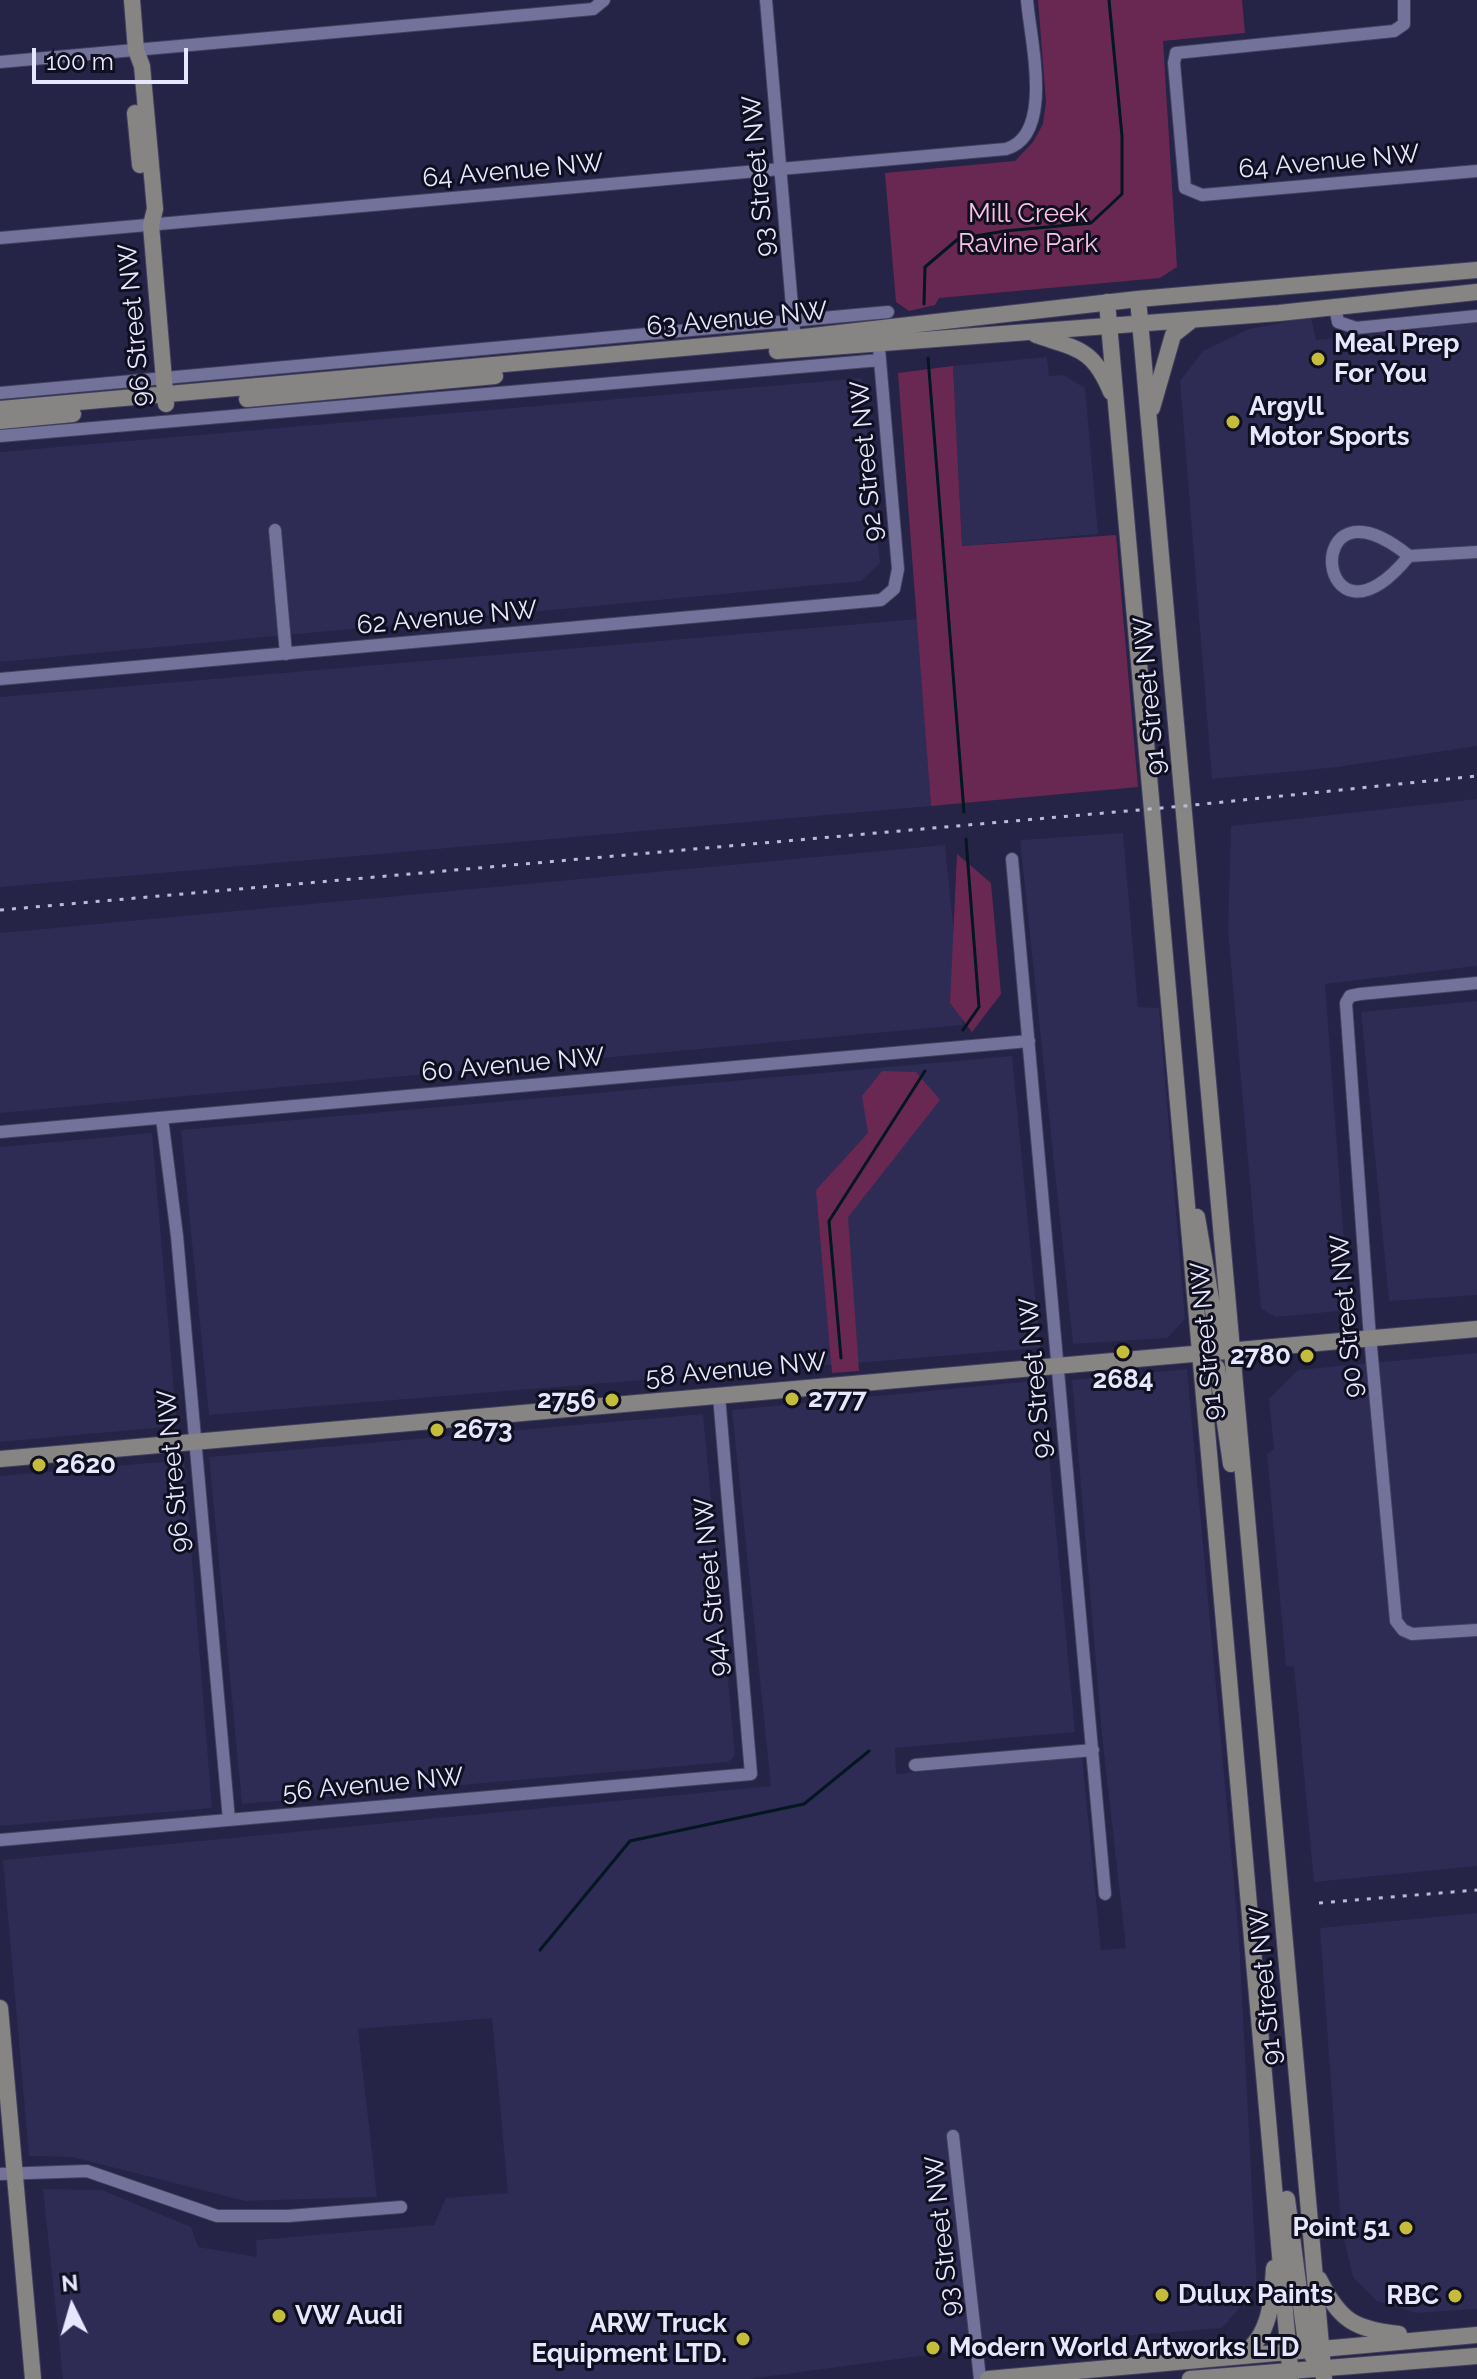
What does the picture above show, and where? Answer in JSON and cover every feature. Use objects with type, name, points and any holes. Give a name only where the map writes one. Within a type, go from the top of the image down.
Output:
[{"type":"main road","name":"96 Street NW","points":[[132,0],[136,50],[142,66],[155,209],[151,225],[165,400]]},
{"type":"main road","name":"63 Avenue NW","points":[[878,336],[1107,302],[1477,270]]},
{"type":"main road","name":"63 Avenue NW","points":[[0,421],[165,400],[795,336],[1110,327],[1477,292]]},
{"type":"main road","name":"91 Street NW","points":[[1138,299],[1315,2271],[1315,2348]]},
{"type":"main road","name":"91 Street NW","points":[[1107,302],[1289,2351]]},
{"type":"main road","points":[[1149,421],[1173,335],[1192,320]]},
{"type":"main road","points":[[1029,330],[1077,347],[1089,355],[1104,377],[1116,405]]},
{"type":"main road","name":"63 Avenue NW","points":[[0,409],[165,400]]},
{"type":"main road","points":[[1184,1163],[1203,1242],[1217,1334],[1232,1351]]},
{"type":"main road","name":"58 Avenue NW","points":[[0,1459],[1477,1329]]},
{"type":"main road","points":[[1201,1353],[1217,1368],[1236,1499],[1246,1526]]},
{"type":"main road","points":[[0,2008],[7,2173],[33,2379]]},
{"type":"main road","points":[[1273,2165],[1286,2193],[1315,2348],[1324,2373]]},
{"type":"main road","points":[[1243,2354],[1258,2340],[1269,2311],[1278,2223]]},
{"type":"main road","points":[[1315,2271],[1330,2302],[1348,2321],[1382,2332],[1436,2338]]},
{"type":"main road","points":[[988,2379],[1477,2335]]},
{"type":"main road","points":[[1289,2351],[1297,2375]]},
{"type":"main road","points":[[1190,2379],[1324,2373],[1364,2364],[1477,2356]]},
{"type":"main road","points":[[1352,2379],[1364,2364]]},
{"type":"street","points":[[0,62],[593,9],[604,0]]},
{"type":"street","name":"93 Street NW","points":[[766,0],[795,336]]},
{"type":"street","name":"64 Avenue NW","points":[[0,238],[1001,150],[1017,145],[1033,125],[1036,104],[1027,0]]},
{"type":"street","name":"64 Avenue NW","points":[[1404,0],[1404,24],[1394,31],[1176,53],[1175,78],[1187,190],[1202,195],[1477,171]]},
{"type":"street","points":[[1335,307],[1338,322],[1356,328],[1477,316]]},
{"type":"street","name":"63 Avenue NW","points":[[0,436],[165,400],[795,336],[888,312]]},
{"type":"street","name":"92 Street NW","points":[[878,336],[898,569],[894,589]]},
{"type":"street","name":"63 Avenue NW","points":[[0,393],[165,400],[880,360]]},
{"type":"street","points":[[275,530],[286,654]]},
{"type":"street","points":[[1409,556],[1385,537],[1355,533],[1339,540],[1333,548],[1330,570],[1336,583],[1346,590],[1361,591],[1383,582],[1409,556],[1477,552]]},
{"type":"street","name":"62 Avenue NW","points":[[0,679],[871,603],[894,589]]},
{"type":"street","name":"92 Street NW","points":[[1012,859],[1105,1894]]},
{"type":"street","name":"90 Street NW","points":[[1477,983],[1350,996],[1346,1003],[1396,1616],[1403,1630],[1418,1635],[1477,1630]]},
{"type":"street","name":"60 Avenue NW","points":[[0,1132],[1029,1041]]},
{"type":"street","name":"96 Street NW","points":[[162,1118],[177,1236],[229,1820]]},
{"type":"street","name":"94A Street NW","points":[[719,1396],[751,1774]]},
{"type":"street","points":[[915,1765],[1093,1750]]},
{"type":"street","name":"56 Avenue NW","points":[[0,1840],[751,1774]]},
{"type":"street","name":"93 Street NW","points":[[953,2136],[980,2379]]},
{"type":"street","points":[[7,2173],[87,2171],[217,2216],[288,2216],[401,2207]]},
{"type":"shaded area","points":[[1311,317],[1316,340],[1477,323],[1477,746],[1338,767],[1212,779],[1180,381],[1203,351],[1249,329]]},
{"type":"shaded area","points":[[1047,357],[1049,376],[1063,375],[1085,388],[1098,534],[962,546],[953,366]]},
{"type":"shaded area","points":[[862,378],[880,563],[861,581],[0,662],[0,452]]},
{"type":"shaded area","points":[[918,619],[931,806],[0,887],[0,697]]},
{"type":"shaded area","points":[[1477,799],[1477,966],[1325,984],[1349,1310],[1276,1317],[1261,1309],[1228,930],[1231,826]]},
{"type":"shaded area","points":[[1123,833],[1138,1007],[1159,1008],[1185,1319],[1167,1338],[1073,1344],[1020,840]]},
{"type":"shaded area","points":[[945,845],[963,1025],[0,1113],[0,933]]},
{"type":"shaded area","points":[[1477,1001],[1477,1295],[1389,1301],[1361,1012]]},
{"type":"shaded area","points":[[1012,1056],[1040,1348],[209,1415],[181,1130]]},
{"type":"shaded area","points":[[152,1133],[177,1426],[0,1442],[0,1147]]},
{"type":"shaded area","points":[[1477,1353],[1477,1866],[1314,1882],[1294,1667],[1286,1666],[1267,1454],[1274,1449],[1269,1399],[1298,1370]]},
{"type":"shaded area","points":[[1187,1369],[1239,1938],[1257,2288],[1222,2328],[987,2347],[749,2379],[63,2379],[43,2189],[102,2190],[191,2227],[198,2247],[257,2257],[256,2240],[434,2225],[446,2198],[508,2193],[492,2018],[358,2029],[377,2197],[245,2201],[72,2157],[29,2156],[3,1860],[771,1786],[732,1410],[1042,1380],[1075,1732],[895,1748],[896,1774],[1082,1756],[1101,1950],[1126,1948],[1102,1735],[1072,1380]]},
{"type":"shaded area","points":[[703,1414],[735,1755],[728,1762],[242,1804],[209,1457]]},
{"type":"shaded area","points":[[184,1460],[212,1808],[0,1826],[0,1476]]},
{"type":"shaded area","points":[[1477,1913],[1477,2309],[1416,2313],[1377,2301],[1353,2277],[1341,2226],[1320,1928]]},
{"type":"green space","name":"Mill Creek Ravine Park","points":[[1038,0],[1242,0],[1245,33],[1163,41],[1177,267],[1160,278],[939,298],[935,305],[909,311],[896,302],[885,173],[1015,161],[1033,142],[1043,124],[1046,102]]},
{"type":"green space","points":[[953,366],[962,546],[1116,535],[1138,787],[931,806],[898,373]]},
{"type":"green space","points":[[957,854],[991,883],[1001,994],[972,1032],[950,1003]]},
{"type":"green space","points":[[882,1071],[916,1072],[940,1100],[848,1217],[859,1371],[832,1373],[816,1190],[868,1133],[862,1096]]},
{"type":"waterway","points":[[924,304],[925,267],[958,239],[1091,223],[1122,194],[1122,136],[1109,0]]},
{"type":"waterway","points":[[928,358],[964,812]]},
{"type":"waterway","points":[[963,1030],[979,1007],[966,839]]},
{"type":"waterway","points":[[841,1358],[829,1221],[925,1071]]},
{"type":"waterway","points":[[540,1950],[630,1841],[804,1804],[869,1751]]},
{"type":"railway","points":[[0,910],[1184,806],[1477,776]]},
{"type":"railway","points":[[1319,1903],[1477,1890]]},
{"type":"place","name":"Meal Prep For You","points":[[1318,359]]},
{"type":"place","name":"Argyll Motor Sports","points":[[1233,422]]},
{"type":"place","name":"2684","points":[[1123,1352]]},
{"type":"place","name":"2780","points":[[1307,1356]]},
{"type":"place","name":"2777","points":[[792,1399]]},
{"type":"place","name":"2756","points":[[612,1400]]},
{"type":"place","name":"2673","points":[[437,1430]]},
{"type":"place","name":"2620","points":[[39,1465]]},
{"type":"place","name":"Point 51","points":[[1406,2228]]},
{"type":"place","name":"Dulux Paints","points":[[1162,2295]]},
{"type":"place","name":"RBC","points":[[1455,2296]]},
{"type":"place","name":"VW Audi","points":[[279,2316]]},
{"type":"place","name":"ARW Truck Equipment LTD.","points":[[743,2339]]},
{"type":"place","name":"Modern World Artworks LTD","points":[[933,2348]]}]
